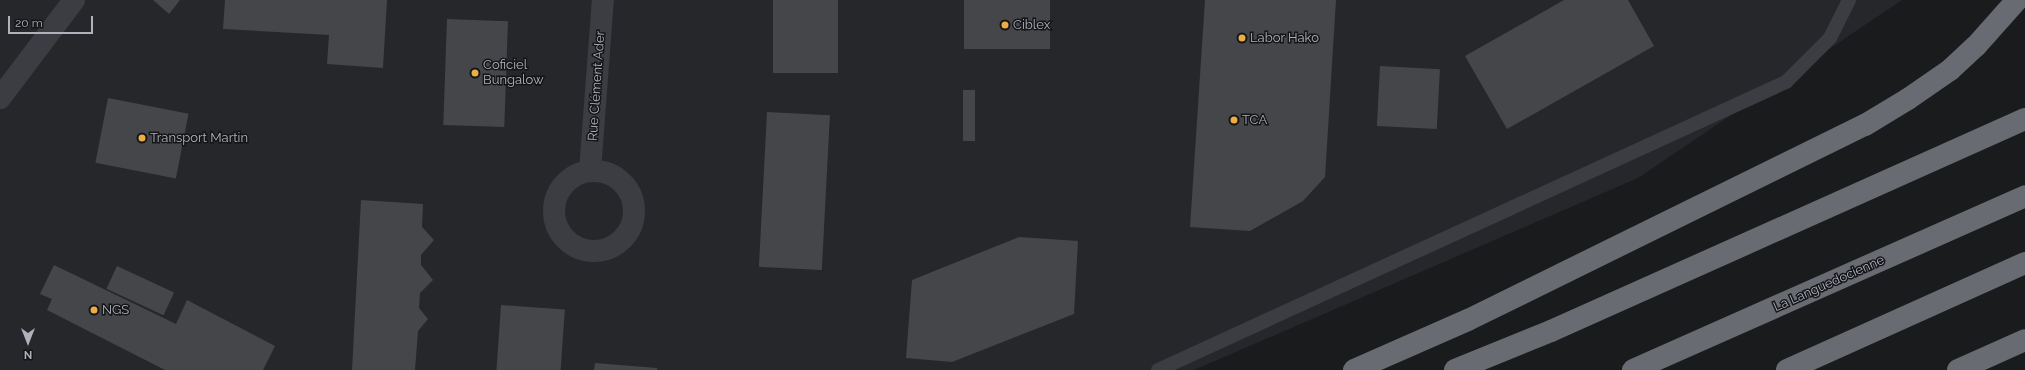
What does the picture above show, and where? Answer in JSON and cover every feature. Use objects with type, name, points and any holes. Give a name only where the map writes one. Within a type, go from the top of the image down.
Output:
[{"type":"highway","points":[[1354,370],[1468,320],[1865,124],[1914,95],[1950,70],[1976,46],[2017,0]]},
{"type":"highway","points":[[1455,370],[1551,332],[2025,119]]},
{"type":"highway","name":"La Languedocienne","points":[[1633,370],[2025,196]]},
{"type":"highway","points":[[1787,370],[2025,263]]},
{"type":"highway","points":[[1958,370],[2025,340]]},
{"type":"street","points":[[0,98],[74,0]]},
{"type":"street","name":"Rue Clément Ader","points":[[590,171],[603,0]]},
{"type":"lane","points":[[1158,370],[1523,201],[1786,82],[1830,38],[1849,0]]},
{"type":"shaded area","points":[[0,0],[1902,0],[1638,178],[1194,370],[0,370]]},
{"type":"building","points":[[153,0],[180,0],[169,14]]},
{"type":"building","points":[[225,0],[387,0],[383,68],[327,64],[329,35],[223,29]]},
{"type":"building","points":[[773,0],[838,0],[838,73],[773,73]]},
{"type":"building","name":"Ciblex","points":[[964,0],[1050,0],[1050,49],[964,49]]},
{"type":"building","points":[[1205,0],[1336,0],[1325,177],[1303,201],[1250,231],[1190,227]]},
{"type":"building","points":[[1564,0],[1628,0],[1654,46],[1507,129],[1465,56]]},
{"type":"building","name":"Coficiel Bungalow","points":[[447,19],[508,21],[504,127],[443,125]]},
{"type":"building","points":[[1380,66],[1440,69],[1437,129],[1377,126]]},
{"type":"building","points":[[963,90],[975,90],[975,141],[963,141]]},
{"type":"building","name":"Transport Martin","points":[[108,98],[188,114],[176,178],[95,163]]},
{"type":"building","points":[[767,112],[830,115],[822,270],[759,267]]},
{"type":"building","points":[[361,200],[423,204],[422,227],[434,240],[421,255],[421,265],[433,280],[420,293],[419,308],[428,319],[418,331],[415,370],[352,370]]},
{"type":"building","points":[[1019,237],[1078,241],[1074,314],[952,362],[906,358],[912,280]]},
{"type":"building","points":[[54,265],[176,324],[187,300],[275,346],[263,370],[165,370],[47,310],[52,299],[40,294]]},
{"type":"building","points":[[117,266],[174,293],[164,315],[106,289]]},
{"type":"building","points":[[501,305],[565,309],[561,370],[496,370]]},
{"type":"building","points":[[595,363],[657,368],[657,370],[594,370]]},
{"type":"place","name":"Ciblex","points":[[1005,25]]},
{"type":"place","name":"Labor Hako","points":[[1242,38]]},
{"type":"place","name":"Coficiel Bungalow","points":[[475,73]]},
{"type":"place","name":"TCA","points":[[1234,120]]},
{"type":"place","name":"Transport Martin","points":[[142,138]]},
{"type":"place","name":"NGS","points":[[94,310]]}]
